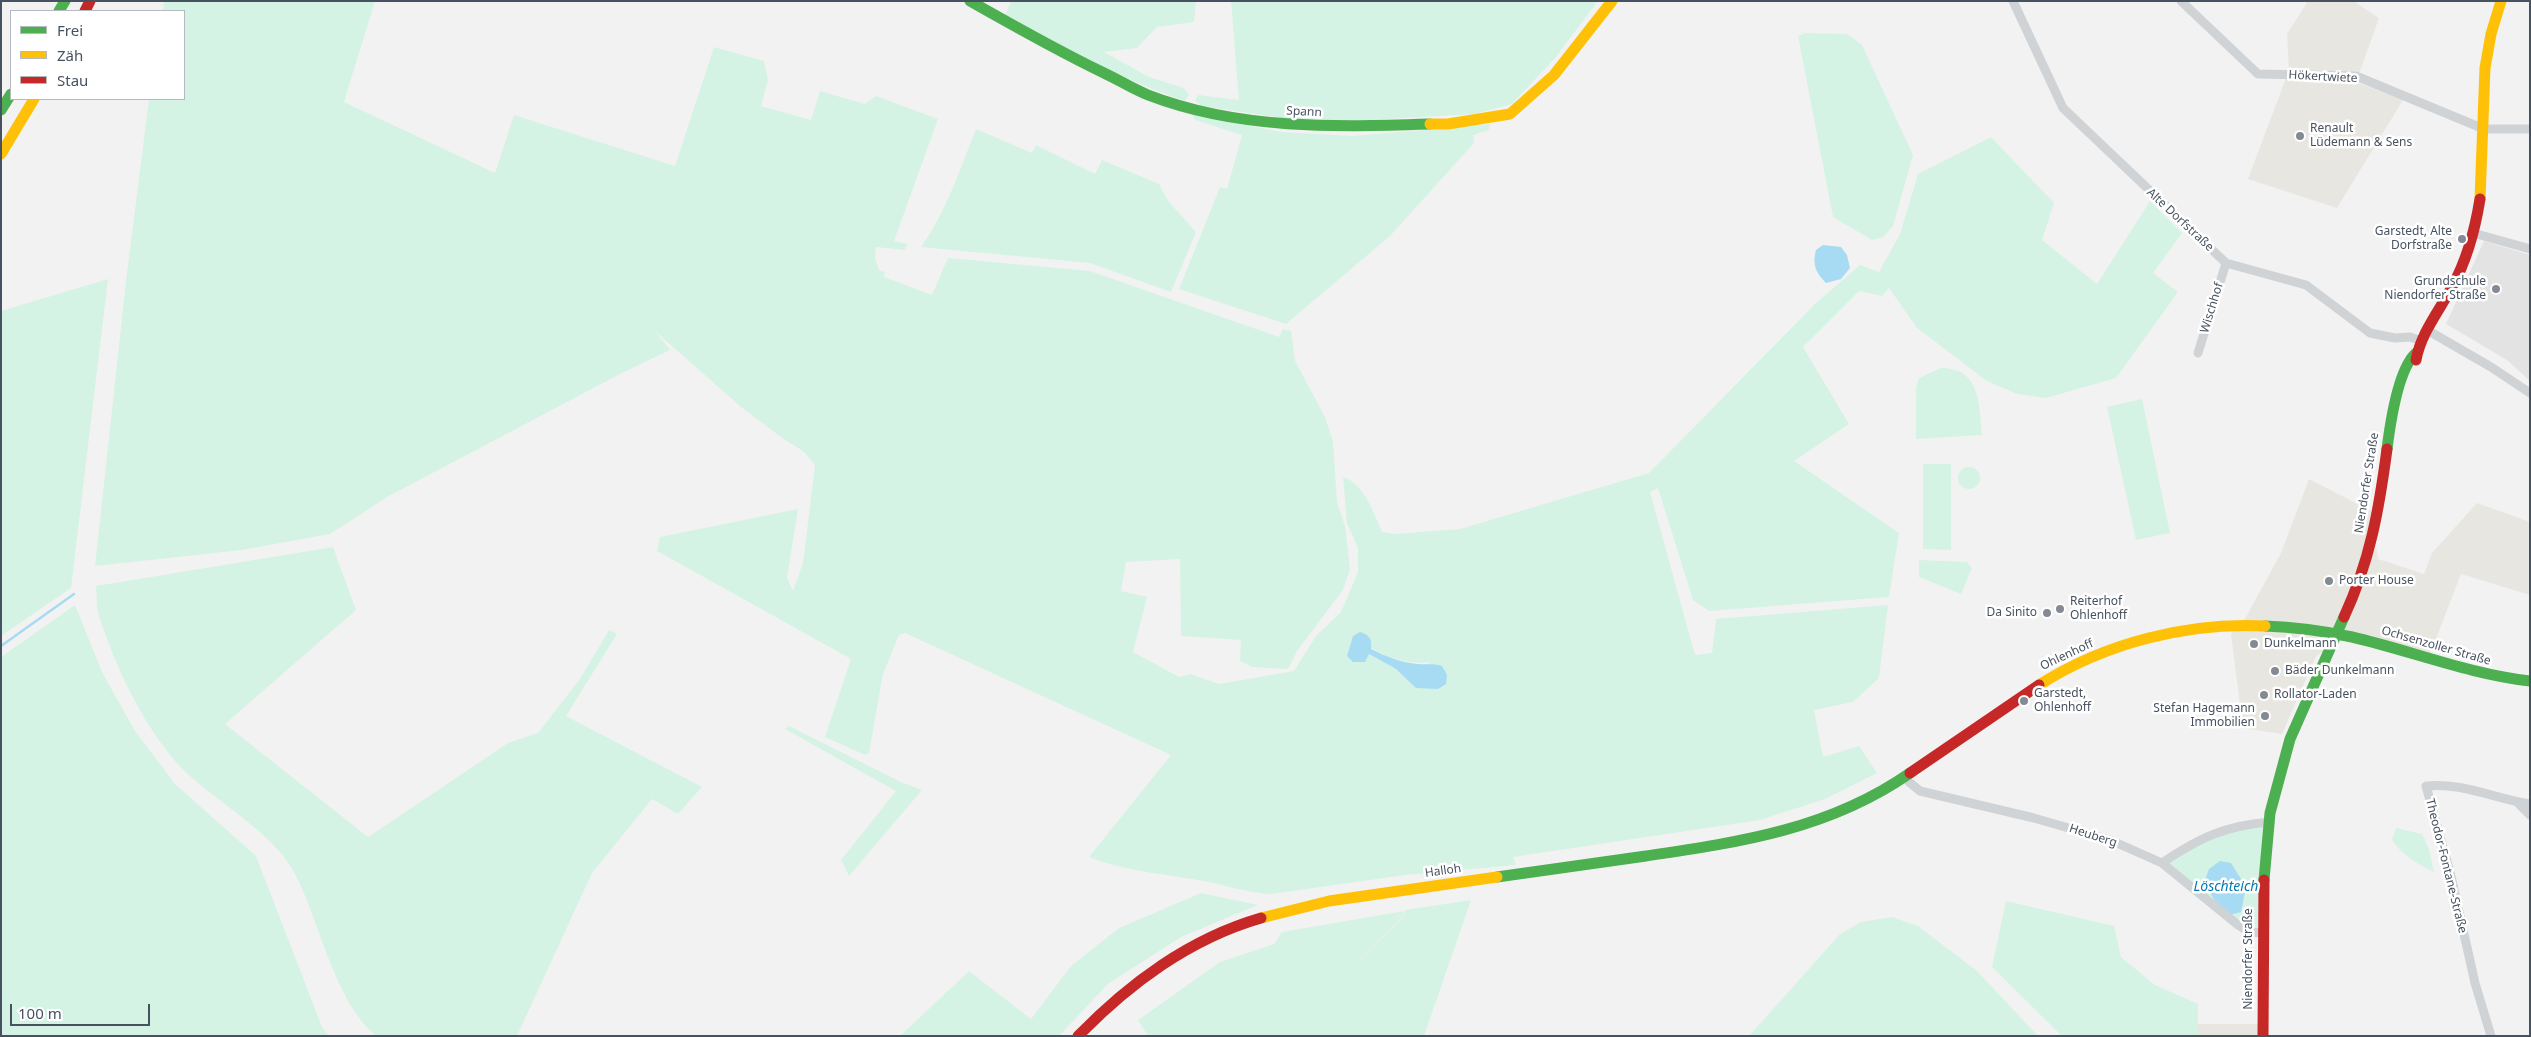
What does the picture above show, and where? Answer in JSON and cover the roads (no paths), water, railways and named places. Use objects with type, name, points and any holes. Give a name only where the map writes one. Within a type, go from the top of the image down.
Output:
[{"type":"main road","name":"Spann","points":[[970,1],[1069,56],[1148,95],[1219,116],[1277,124],[1329,127],[1448,124],[1510,114],[1554,75],[1612,1]]},
{"type":"main road","name":"Niendorfer Straße","points":[[2263,1036],[2263,893],[2269,822],[2290,740],[2360,581],[2379,512],[2389,432],[2398,395],[2405,389],[2416,361],[2416,353],[2427,330],[2456,281],[2473,233],[2483,163],[2483,89],[2488,50],[2501,1]]},
{"type":"main road","points":[[1,110],[10,96]]},
{"type":"main road","points":[[1,154],[33,100]]},
{"type":"main road","name":"Ohlenhoff","points":[[1845,811],[1906,777],[2003,708],[2055,674],[2111,650],[2146,638],[2199,628],[2251,625],[2294,627],[2336,634]]},
{"type":"main road","name":"Ochsenzoller Straße","points":[[2336,634],[2486,675],[2530,681]]},
{"type":"main road","name":"Halloh","points":[[1078,1036],[1106,1006],[1160,965],[1193,945],[1271,913],[1329,901],[1748,841],[1795,829],[1845,811]]},
{"type":"street","name":"Alte Dorfstraße","points":[[2013,1],[2064,108],[2226,263],[2306,285],[2370,333],[2395,338],[2410,337],[2422,341]]},
{"type":"street","name":"Hökertwiete","points":[[2181,1],[2258,74],[2356,76],[2484,129]]},
{"type":"street","points":[[2484,129],[2530,129]]},
{"type":"street","points":[[2473,233],[2530,249]]},
{"type":"street","name":"Wischhof","points":[[2198,353],[2226,263]]},
{"type":"street","points":[[2427,330],[2492,367],[2530,393]]},
{"type":"street","name":"Heuberg","points":[[1906,777],[1920,791],[2034,818],[2110,840],[2162,863],[2238,925],[2250,932],[2263,933]]},
{"type":"street","name":"Theodor-Fontane-Straße","points":[[2491,1036],[2475,983],[2451,876],[2426,786],[2440,785],[2487,792],[2518,803],[2530,804]]},
{"type":"street","name":"Theodor-Fontane-Straße","points":[[2518,803],[2530,815]]},
{"type":"street","points":[[2162,863],[2192,843],[2240,824],[2269,822]]},
{"type":"water","points":[[1823,245],[1841,247],[1847,255],[1850,268],[1841,279],[1826,283],[1817,272],[1815,264],[1816,250]]},
{"type":"water","points":[[1360,632],[1370,638],[1371,649],[1394,659],[1442,666],[1447,675],[1446,684],[1438,689],[1416,688],[1396,669],[1369,654],[1365,662],[1353,662],[1347,656],[1353,636]]},
{"type":"water","name":"Löschteich","points":[[2220,861],[2231,863],[2246,887],[2241,912],[2230,915],[2214,900],[2209,891],[2205,880],[2209,869]]},
{"type":"waterway","points":[[1,646],[74,594]]},
{"type":"place","name":"Renault Lüdemann & Sens","points":[[2300,136]]},
{"type":"place","name":"Garstedt, Alte Dorfstraße","points":[[2462,239]]},
{"type":"place","name":"Grundschule Niendorfer Straße","points":[[2496,289]]},
{"type":"place","name":"Porter House","points":[[2329,581]]},
{"type":"place","name":"Reiterhof Ohlenhoff","points":[[2060,609]]},
{"type":"place","name":"Da Sinito","points":[[2047,613]]},
{"type":"place","name":"Dunkelmann","points":[[2254,644]]},
{"type":"place","name":"Bäder Dunkelmann","points":[[2275,671]]},
{"type":"place","name":"Rollator-Laden","points":[[2264,695]]},
{"type":"place","name":"Garstedt, Ohlenhoff","points":[[2024,701]]},
{"type":"place","name":"Stefan Hagemann Immobilien","points":[[2265,716]]}]
